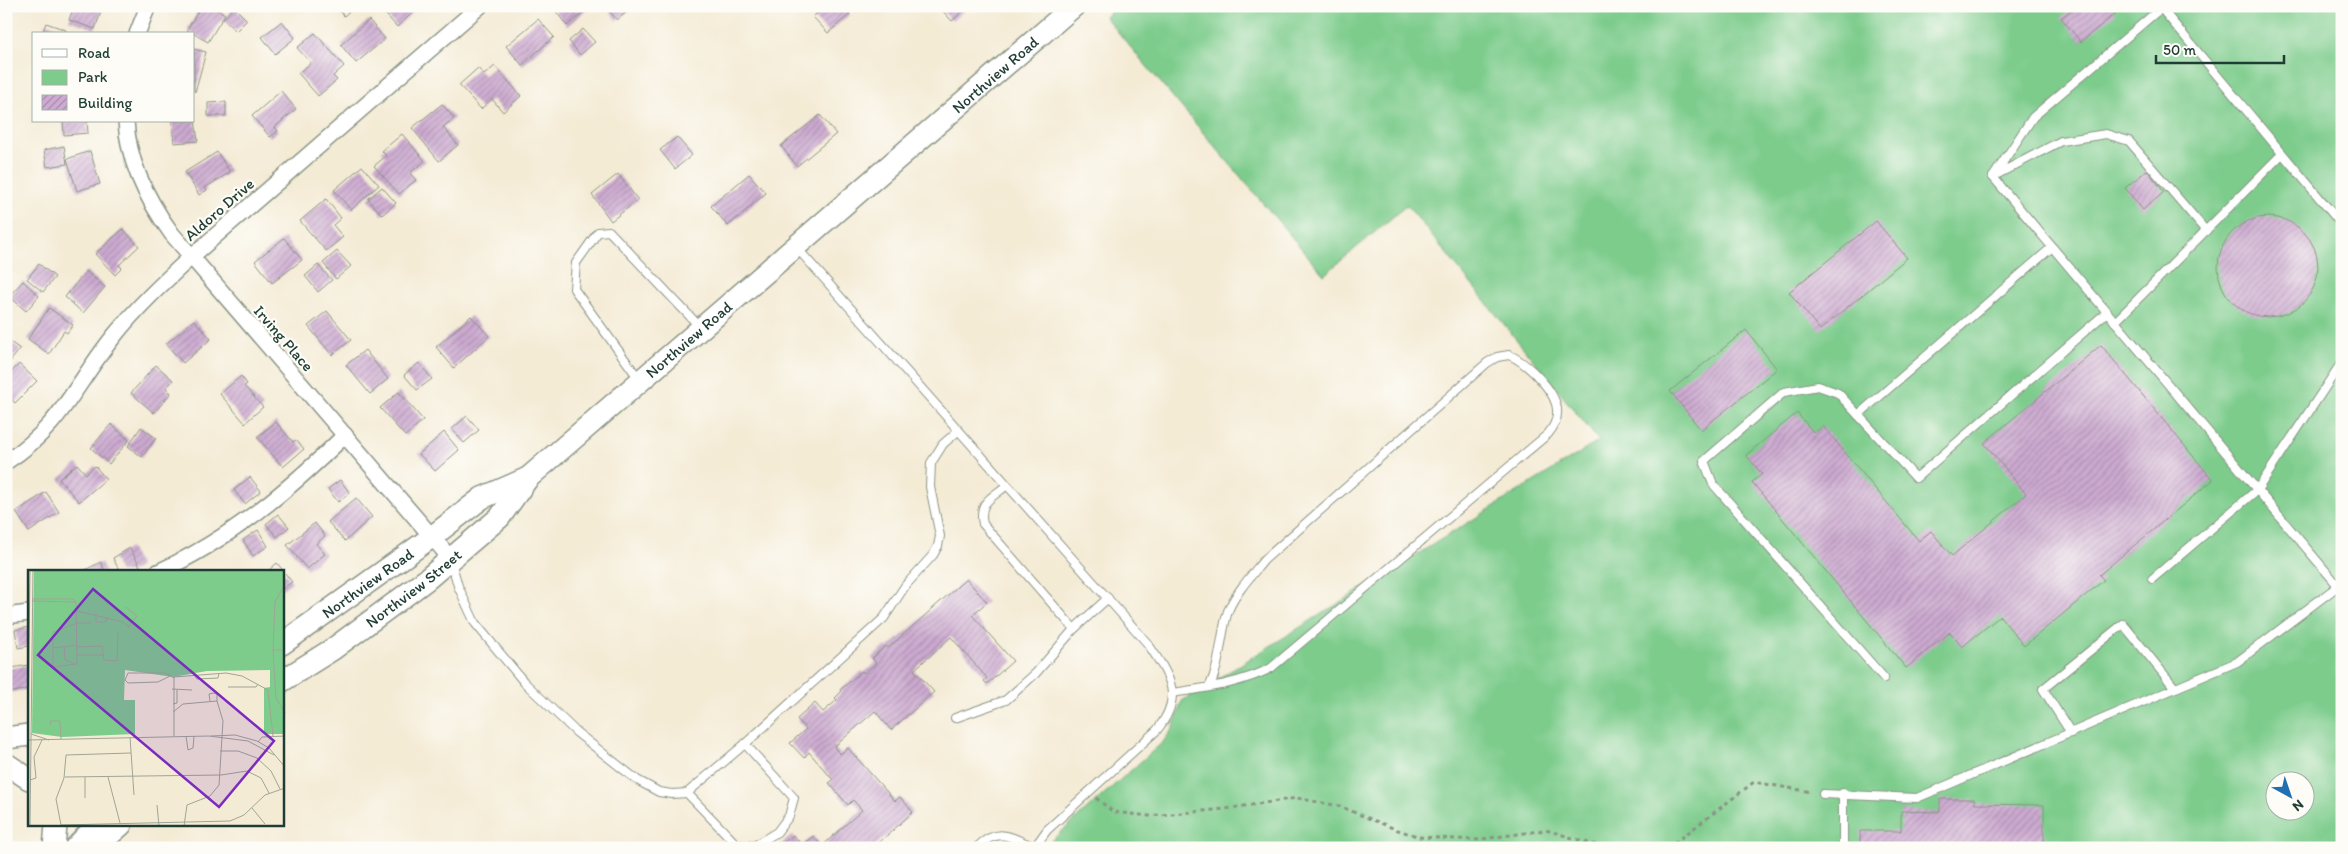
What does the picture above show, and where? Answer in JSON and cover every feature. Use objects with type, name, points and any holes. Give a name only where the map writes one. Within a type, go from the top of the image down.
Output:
[{"type":"street","points":[[138,32],[148,6]]},
{"type":"street","name":"Aldoro Drive","points":[[6,462],[35,441],[54,422],[113,336],[150,295],[191,257],[480,6]]},
{"type":"street","name":"Northview Road","points":[[284,643],[433,536],[482,498],[528,478],[1074,6]]},
{"type":"street","name":"Irving Place","points":[[126,122],[134,165],[156,212],[191,257],[451,559]]},
{"type":"street","points":[[162,570],[230,532],[274,498],[345,434]]},
{"type":"street","name":"Northview Street","points":[[284,680],[384,612],[451,559],[500,517],[528,478]]},
{"type":"street","points":[[6,616],[28,613]]},
{"type":"street","points":[[6,738],[28,735]]},
{"type":"street","points":[[7,765],[28,765]]},
{"type":"street","points":[[7,765],[28,778]]},
{"type":"street","points":[[54,848],[56,826]]},
{"type":"street","points":[[75,848],[96,826]]},
{"type":"street","points":[[95,848],[120,826]]},
{"type":"lane","points":[[1992,177],[2033,117],[2161,8],[2342,225]]},
{"type":"lane","points":[[1992,177],[2061,141],[2106,134],[2129,141],[2206,231]]},
{"type":"lane","points":[[2115,322],[2282,154]]},
{"type":"lane","points":[[1823,794],[1843,793],[1917,798],[2237,662],[2340,588],[2107,312],[2050,248],[1992,177]]},
{"type":"lane","points":[[640,381],[574,289],[576,263],[598,232],[609,231],[701,328]]},
{"type":"lane","points":[[796,246],[1006,486],[1108,598],[1156,656],[1171,682],[1172,694],[1169,715],[1157,730],[1047,830],[1034,847],[998,834],[987,838],[976,848]]},
{"type":"lane","points":[[1858,415],[2050,248]]},
{"type":"lane","points":[[1884,678],[1713,484],[1704,461],[1784,392],[1818,386],[1838,393],[1916,478],[2107,312]]},
{"type":"lane","points":[[1172,694],[1209,687],[1249,678],[1271,668],[1548,434],[1557,418],[1557,408],[1550,393],[1527,365],[1509,354],[1497,357],[1487,364],[1264,560],[1242,586],[1229,610],[1220,645],[1216,674],[1209,687]]},
{"type":"lane","points":[[2152,579],[2257,490],[2342,362]]},
{"type":"lane","points":[[451,559],[458,586],[475,623],[524,682],[576,732],[638,780],[659,792],[672,794],[687,793],[745,744],[884,618],[905,586],[933,555],[938,546],[940,536],[930,487],[931,463],[943,444],[958,430]]},
{"type":"lane","points":[[1006,486],[984,504],[980,513],[982,524],[1074,629]]},
{"type":"lane","points":[[955,718],[1006,700],[1036,673],[1074,629],[1108,598]]},
{"type":"lane","points":[[2071,733],[2043,689],[2123,624],[2175,688]]},
{"type":"lane","points":[[687,793],[737,845],[754,846],[777,832],[789,816],[794,798],[745,744]]},
{"type":"lane","points":[[1843,793],[1843,848]]},
{"type":"path","points":[[1668,848],[1754,782],[1823,794]]},
{"type":"path","points":[[1089,791],[1113,812],[1134,816],[1225,809],[1297,798],[1339,806],[1420,837],[1475,840],[1546,830],[1586,840],[1606,848]]},
{"type":"green space","points":[[1117,6],[2342,6],[2342,848],[1048,848],[1051,841],[1163,742],[1173,728],[1182,701],[1599,441],[1407,205],[1324,275],[1105,17]]},
{"type":"building","points":[[74,6],[103,6],[95,29],[69,20]]},
{"type":"building","points":[[201,6],[212,6],[225,14],[208,42],[195,35],[195,32],[187,30]]},
{"type":"building","points":[[335,6],[355,6],[344,16]]},
{"type":"building","points":[[384,6],[420,6],[397,27],[381,9]]},
{"type":"building","points":[[552,6],[588,6],[589,8],[567,26]]},
{"type":"building","points":[[605,6],[634,6],[617,20]]},
{"type":"building","points":[[825,6],[843,6],[850,14],[828,33],[813,17]]},
{"type":"building","points":[[938,6],[969,6],[952,21]]},
{"type":"building","points":[[2076,6],[2111,6],[2116,13],[2081,42],[2061,18]]},
{"type":"building","points":[[234,7],[247,20],[236,31],[223,19]]},
{"type":"building","points":[[538,19],[554,37],[522,65],[506,46]]},
{"type":"building","points":[[369,20],[385,39],[356,63],[341,45]]},
{"type":"building","points":[[282,21],[295,38],[275,54],[262,37]]},
{"type":"building","points":[[46,23],[66,30],[65,32],[43,32]]},
{"type":"building","points":[[583,29],[595,42],[580,55],[569,41]]},
{"type":"building","points":[[315,33],[344,66],[333,76],[337,80],[318,96],[298,73],[311,63],[297,48]]},
{"type":"building","points":[[195,49],[206,52],[195,92]]},
{"type":"building","points":[[495,66],[521,96],[503,112],[492,99],[481,109],[459,85],[478,68],[484,75]]},
{"type":"building","points":[[281,91],[296,109],[275,127],[278,131],[270,137],[252,116]]},
{"type":"building","points":[[226,102],[226,116],[208,116],[208,103]]},
{"type":"building","points":[[442,104],[454,118],[443,127],[458,145],[439,161],[412,128]]},
{"type":"building","points":[[820,115],[836,134],[797,166],[781,146]]},
{"type":"building","points":[[195,120],[198,141],[174,143],[172,122],[195,122]]},
{"type":"building","points":[[63,122],[87,122],[88,133],[64,135]]},
{"type":"building","points":[[402,134],[425,161],[410,173],[416,180],[399,194],[374,166],[386,156],[382,151]]},
{"type":"building","points":[[677,137],[692,155],[675,169],[660,150]]},
{"type":"building","points":[[64,146],[67,164],[47,167],[44,150]]},
{"type":"building","points":[[90,151],[100,184],[77,191],[67,159]]},
{"type":"building","points":[[217,152],[230,172],[205,188],[207,190],[199,195],[185,172]]},
{"type":"building","points":[[362,166],[379,185],[351,210],[334,190]]},
{"type":"building","points":[[2147,170],[2164,192],[2143,210],[2125,188]]},
{"type":"building","points":[[618,174],[638,200],[611,221],[592,195]]},
{"type":"building","points":[[749,174],[766,193],[728,226],[711,206]]},
{"type":"building","points":[[382,187],[396,203],[382,215],[368,199]]},
{"type":"building","points":[[326,199],[341,218],[333,225],[343,237],[326,251],[300,221]]},
{"type":"building","points":[[2268,217],[2287,221],[2303,232],[2314,248],[2318,267],[2314,286],[2303,302],[2287,313],[2268,317],[2249,313],[2233,302],[2222,286],[2218,267],[2222,248],[2233,232],[2249,221]]},
{"type":"building","points":[[1876,221],[1907,258],[1820,330],[1789,292]]},
{"type":"building","points":[[123,229],[139,246],[119,265],[122,268],[115,275],[95,254]]},
{"type":"building","points":[[284,238],[302,260],[272,283],[255,261]]},
{"type":"building","points":[[337,251],[351,266],[336,279],[323,263]]},
{"type":"building","points":[[39,264],[55,277],[43,292],[27,279]]},
{"type":"building","points":[[318,265],[332,280],[318,292],[305,276]]},
{"type":"building","points":[[86,271],[105,287],[83,313],[65,297]]},
{"type":"building","points":[[23,281],[39,296],[26,311],[9,296]]},
{"type":"building","points":[[49,308],[73,325],[67,333],[64,331],[49,354],[28,339]]},
{"type":"building","points":[[327,311],[351,340],[332,355],[308,326]]},
{"type":"building","points":[[471,316],[489,336],[454,368],[436,347]]},
{"type":"building","points":[[194,320],[211,339],[183,363],[166,344]]},
{"type":"building","points":[[1746,330],[1777,369],[1701,430],[1670,391]]},
{"type":"building","points":[[6,339],[20,349],[9,363],[6,361]]},
{"type":"building","points":[[2101,345],[2213,480],[2099,575],[2104,580],[2024,646],[2000,616],[1962,647],[1950,632],[1906,668],[1752,482],[1762,474],[1746,455],[1797,413],[1814,433],[1823,426],[1919,541],[1931,531],[1952,556],[2026,494],[1984,443]]},
{"type":"building","points":[[365,350],[388,379],[370,394],[346,365]]},
{"type":"building","points":[[419,363],[432,379],[417,390],[404,375]]},
{"type":"building","points":[[19,364],[37,381],[15,403],[6,394],[6,378]]},
{"type":"building","points":[[156,365],[173,380],[166,388],[171,393],[154,413],[131,393]]},
{"type":"building","points":[[241,376],[247,384],[244,386],[263,407],[245,423],[220,394]]},
{"type":"building","points":[[399,392],[423,420],[405,436],[380,408]]},
{"type":"building","points":[[2342,392],[2341,416],[2339,405]]},
{"type":"building","points":[[467,416],[479,430],[464,443],[452,429]]},
{"type":"building","points":[[276,422],[293,442],[296,440],[304,449],[283,467],[257,437]]},
{"type":"building","points":[[111,424],[129,440],[109,464],[91,448]]},
{"type":"building","points":[[141,427],[156,438],[142,457],[128,446]]},
{"type":"building","points":[[444,432],[459,450],[435,471],[419,454]]},
{"type":"building","points":[[77,464],[86,474],[95,466],[106,479],[79,502],[59,479]]},
{"type":"building","points":[[250,477],[261,491],[245,504],[234,490]]},
{"type":"building","points":[[340,480],[350,493],[338,502],[328,489]]},
{"type":"building","points":[[46,492],[59,512],[29,532],[16,512]]},
{"type":"building","points":[[356,498],[372,517],[345,541],[328,522]]},
{"type":"building","points":[[278,514],[289,527],[277,537],[266,524]]},
{"type":"building","points":[[315,523],[325,536],[316,544],[325,554],[307,569],[287,545]]},
{"type":"building","points":[[258,530],[268,546],[253,556],[243,540]]},
{"type":"building","points":[[130,548],[140,566],[134,570],[119,570],[113,558]]},
{"type":"building","points":[[101,562],[104,570],[85,570]]},
{"type":"building","points":[[277,563],[283,570],[269,570]]},
{"type":"building","points":[[284,572],[292,582],[284,588]]},
{"type":"building","points":[[966,579],[987,602],[972,615],[1013,661],[987,684],[984,681],[987,678],[951,637],[914,670],[934,692],[891,730],[875,711],[834,747],[840,754],[848,748],[895,801],[900,797],[913,812],[873,848],[777,848],[793,835],[802,845],[813,836],[822,846],[862,810],[853,800],[848,805],[829,783],[833,780],[809,752],[804,758],[790,743],[806,729],[797,719],[815,703],[823,712],[837,700],[835,698],[841,692],[840,690],[862,671],[864,673],[876,663],[872,658],[886,646],[888,648]]},
{"type":"building","points":[[28,627],[28,646],[18,648],[15,630]]},
{"type":"building","points":[[28,665],[28,689],[8,693],[6,669]]},
{"type":"building","points":[[1940,799],[1974,799],[1975,804],[2044,805],[2044,848],[1860,848],[1860,831],[1901,831],[1901,811],[1940,812]]}]
